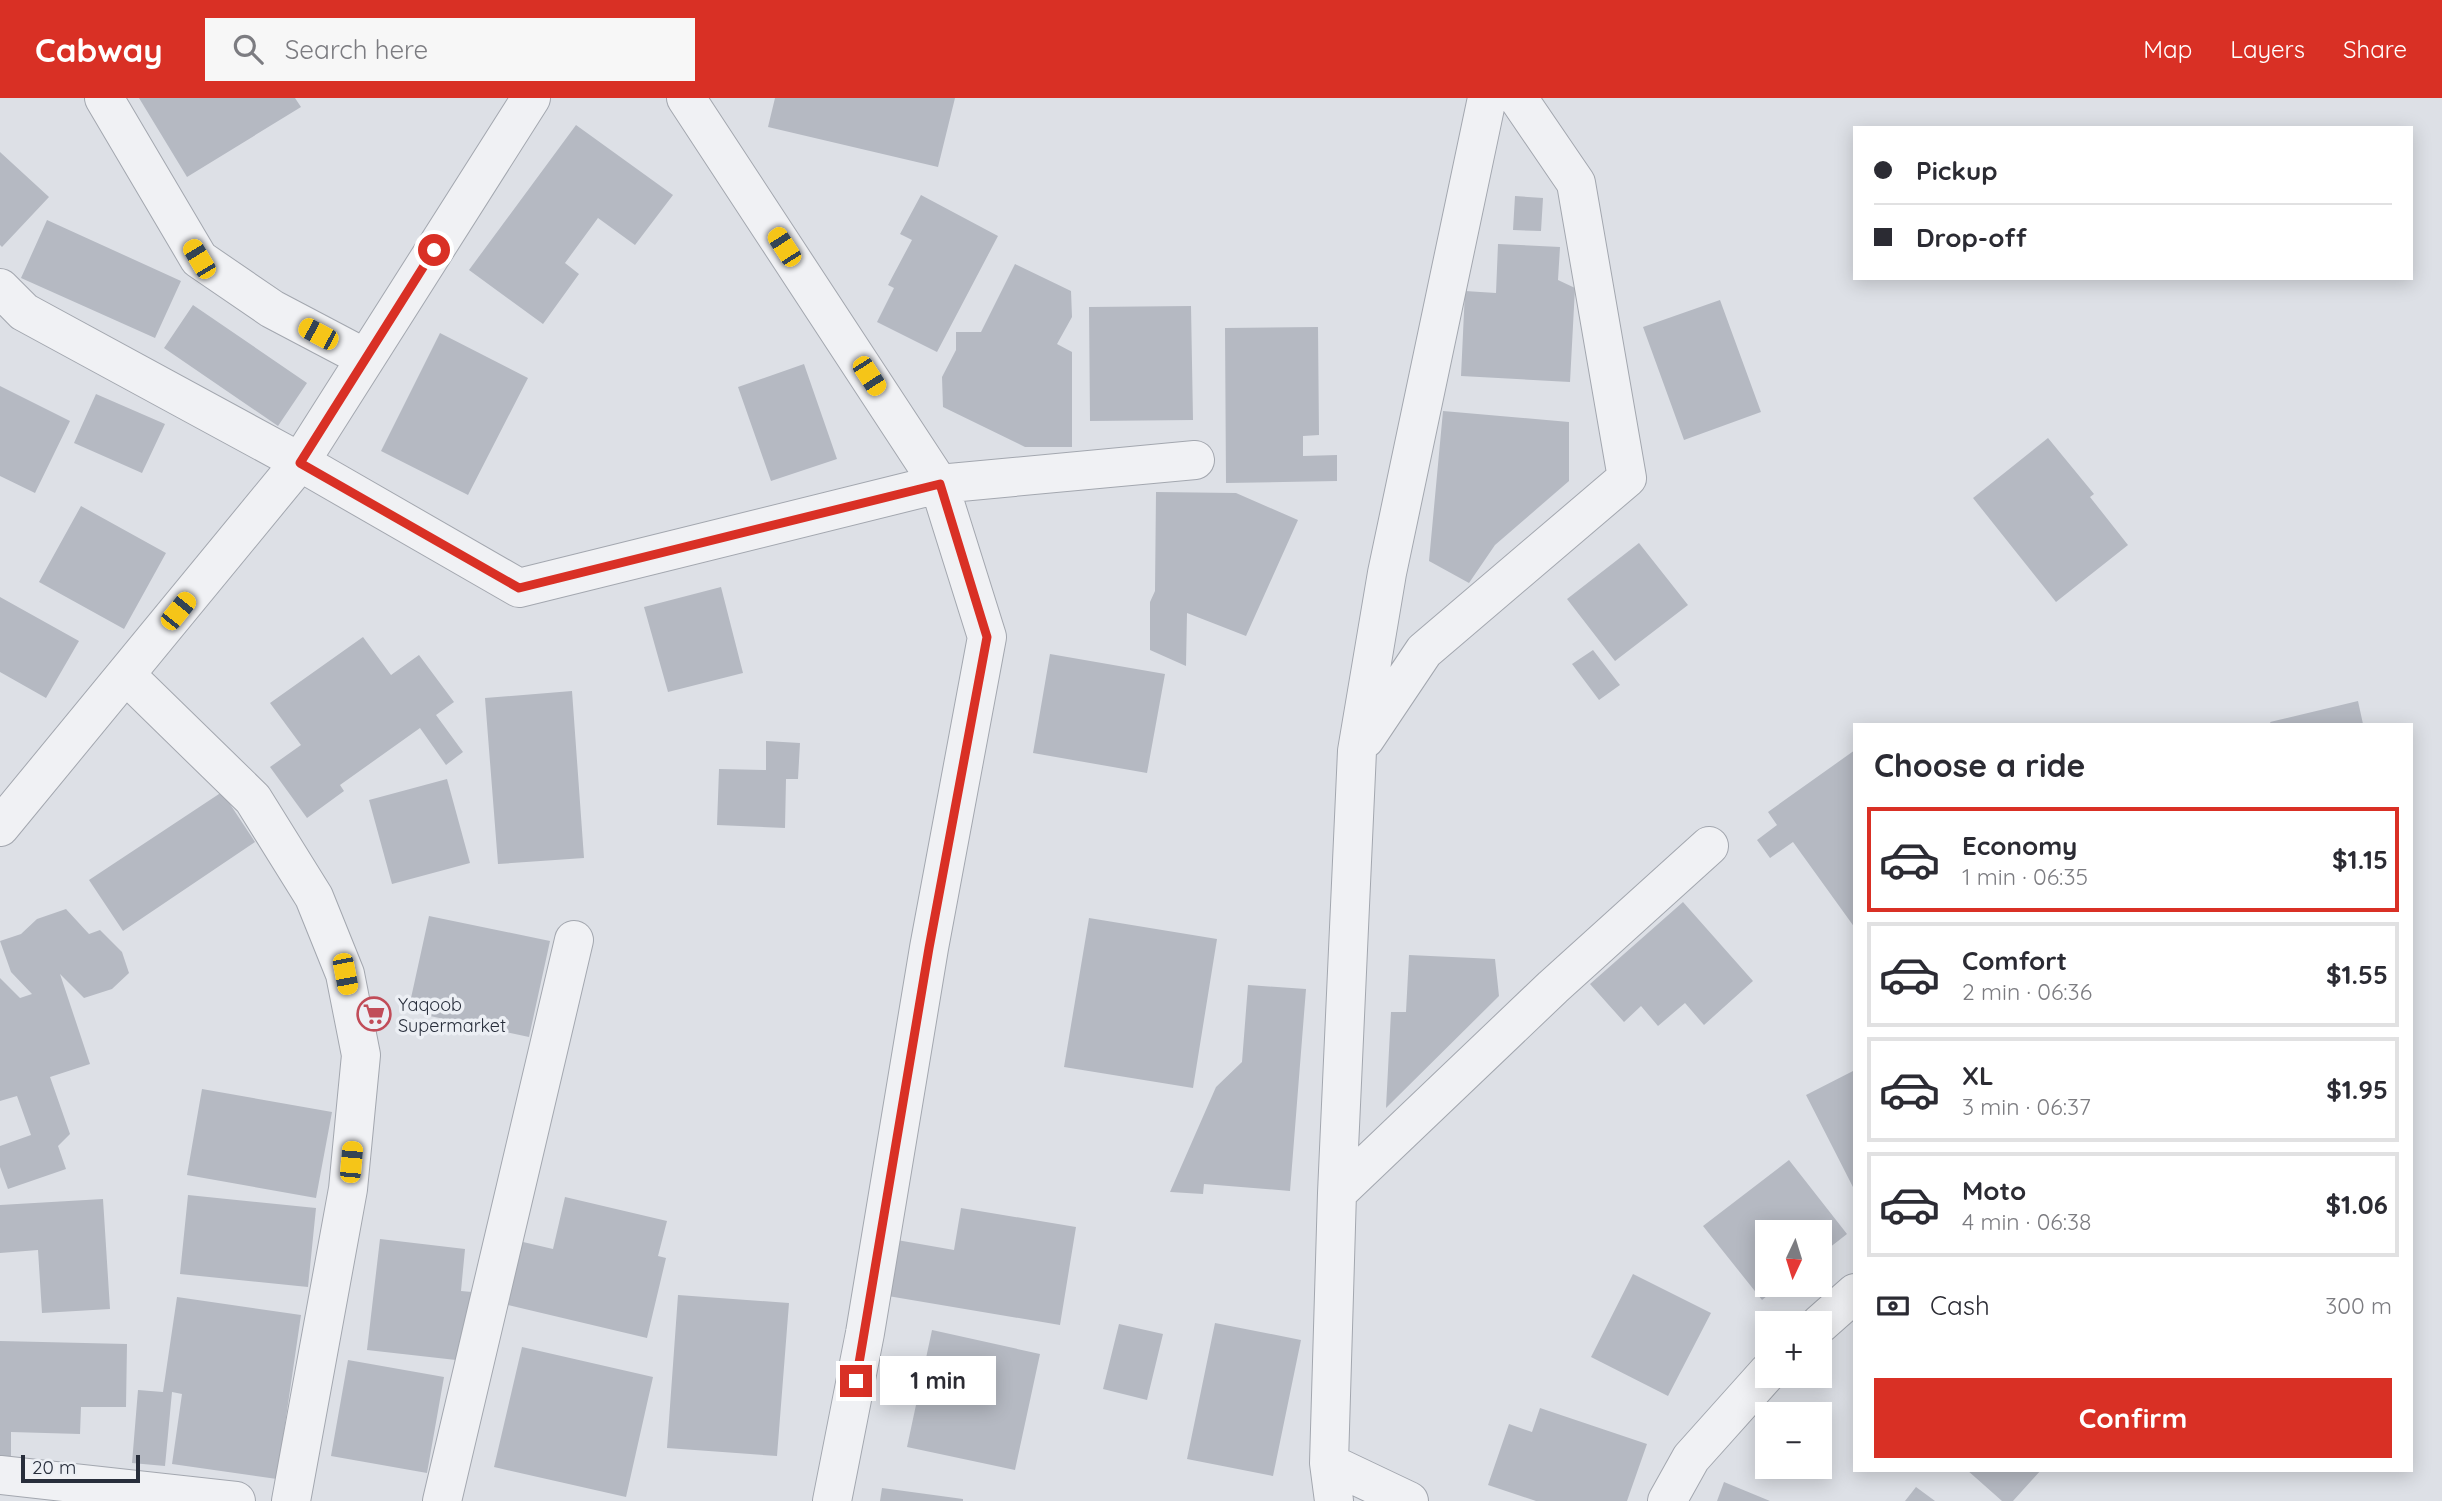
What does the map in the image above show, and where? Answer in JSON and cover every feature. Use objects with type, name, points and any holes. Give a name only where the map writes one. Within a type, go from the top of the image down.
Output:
[{"type":"street","points":[[104,98],[199,259],[272,309],[365,358]]},
{"type":"street","points":[[0,827],[300,463],[531,98]]},
{"type":"street","points":[[686,98],[940,484],[987,637],[929,948],[865,1333],[832,1501]]},
{"type":"street","points":[[1334,1501],[1329,1463],[1337,1193],[1357,751],[1390,559],[1487,98]]},
{"type":"street","points":[[1357,751],[1424,651],[1627,478],[1576,183],[1518,98]]},
{"type":"street","points":[[0,288],[23,312],[300,463],[519,588],[940,484],[1195,460]]},
{"type":"street","points":[[126,675],[253,799],[314,897],[345,974],[360,1055],[348,1189],[291,1501]]},
{"type":"street","points":[[1337,1193],[1553,987],[1709,846]]},
{"type":"street","points":[[442,1501],[574,940]]},
{"type":"street","points":[[1832,1313],[1853,1295]]},
{"type":"street","points":[[1667,1501],[1691,1458],[1755,1387]]},
{"type":"street","points":[[1329,1463],[1409,1501]]},
{"type":"street","points":[[0,1475],[236,1501]]},
{"type":"building","points":[[139,98],[295,98],[301,107],[187,177]]},
{"type":"building","points":[[775,98],[955,98],[938,167],[768,127]]},
{"type":"building","points":[[576,125],[673,195],[635,245],[598,218],[565,263],[579,274],[543,324],[469,270]]},
{"type":"building","points":[[0,152],[49,197],[2,247],[0,245]]},
{"type":"building","points":[[921,195],[998,236],[937,352],[877,322],[894,288],[888,285],[912,240],[900,234]]},
{"type":"building","points":[[1515,196],[1543,198],[1541,231],[1513,230]]},
{"type":"building","points":[[47,220],[181,281],[155,338],[21,278]]},
{"type":"building","points":[[1498,244],[1560,247],[1558,280],[1575,288],[1570,382],[1461,376],[1465,291],[1496,293]]},
{"type":"building","points":[[1015,264],[1071,291],[1072,317],[1057,344],[1072,352],[1072,447],[1025,447],[943,407],[942,377],[956,350],[956,332],[981,332]]},
{"type":"building","points":[[1720,300],[1761,412],[1684,440],[1643,327]]},
{"type":"building","points":[[193,305],[307,383],[278,426],[164,348]]},
{"type":"building","points":[[1191,306],[1193,420],[1090,421],[1089,307]]},
{"type":"building","points":[[1318,327],[1319,435],[1303,436],[1303,456],[1337,455],[1337,481],[1226,483],[1225,328]]},
{"type":"building","points":[[440,333],[528,378],[468,495],[381,451]]},
{"type":"building","points":[[804,364],[837,459],[771,481],[738,387]]},
{"type":"building","points":[[0,386],[70,421],[35,493],[0,476]]},
{"type":"building","points":[[96,394],[165,424],[142,473],[74,443]]},
{"type":"building","points":[[1443,411],[1569,422],[1569,481],[1495,545],[1469,583],[1429,561]]},
{"type":"building","points":[[2048,438],[2094,494],[2090,497],[2128,545],[2056,602],[1973,498]]},
{"type":"building","points":[[1156,492],[1236,493],[1298,520],[1246,636],[1187,613],[1186,666],[1150,650],[1150,602],[1155,591]]},
{"type":"building","points":[[81,506],[166,553],[124,629],[39,582]]},
{"type":"building","points":[[1639,543],[1688,605],[1615,661],[1567,599]]},
{"type":"building","points":[[721,587],[743,673],[668,692],[644,607]]},
{"type":"building","points":[[0,597],[79,641],[46,698],[0,672]]},
{"type":"building","points":[[363,637],[391,675],[419,655],[454,702],[436,715],[463,752],[446,765],[420,728],[340,785],[344,791],[307,818],[270,767],[301,745],[270,703]]},
{"type":"building","points":[[1593,650],[1620,685],[1599,700],[1572,664]]},
{"type":"building","points":[[1050,654],[1165,674],[1147,773],[1033,753]]},
{"type":"building","points":[[572,691],[584,858],[498,864],[485,698]]},
{"type":"building","points":[[2358,701],[2363,723],[2270,723]]},
{"type":"building","points":[[766,741],[800,743],[798,779],[786,779],[785,828],[717,825],[719,769],[766,770]]},
{"type":"building","points":[[1853,751],[1853,925],[1793,842],[1770,858],[1757,840],[1777,825],[1768,812]]},
{"type":"building","points":[[447,779],[470,863],[392,884],[369,800]]},
{"type":"building","points":[[222,792],[255,842],[123,931],[89,880]]},
{"type":"building","points":[[1683,902],[1753,981],[1704,1025],[1685,1003],[1658,1026],[1641,1006],[1624,1022],[1590,984]]},
{"type":"building","points":[[66,909],[89,934],[100,930],[122,952],[129,973],[112,989],[84,998],[60,974],[90,1064],[50,1077],[70,1134],[58,1146],[66,1169],[8,1189],[0,1167],[0,1146],[31,1135],[17,1096],[0,1101],[0,978],[20,998],[32,994],[11,972],[0,941],[21,934],[37,919]]},
{"type":"building","points":[[429,916],[550,941],[529,1037],[430,1016],[433,1003],[411,998]]},
{"type":"building","points":[[1089,918],[1217,939],[1193,1088],[1064,1067]]},
{"type":"building","points":[[1409,955],[1495,959],[1499,996],[1386,1108],[1391,1012],[1406,1012]]},
{"type":"building","points":[[1248,985],[1306,989],[1290,1191],[1204,1184],[1203,1194],[1170,1192],[1216,1087],[1242,1062]]},
{"type":"building","points":[[1853,1071],[1853,1187],[1806,1095]]},
{"type":"building","points":[[202,1089],[332,1112],[316,1198],[187,1175]]},
{"type":"building","points":[[1789,1160],[1847,1234],[1832,1246],[1832,1220],[1755,1220],[1755,1291],[1703,1226]]},
{"type":"building","points":[[188,1195],[316,1208],[308,1287],[180,1274]]},
{"type":"building","points":[[565,1197],[667,1221],[658,1256],[666,1258],[647,1338],[508,1305],[523,1242],[553,1249]]},
{"type":"building","points":[[103,1199],[110,1309],[42,1313],[38,1250],[0,1253],[0,1205]]},
{"type":"building","points":[[961,1208],[1076,1227],[1060,1325],[888,1296],[897,1240],[954,1250]]},
{"type":"building","points":[[380,1239],[465,1249],[461,1291],[472,1292],[465,1361],[367,1350]]},
{"type":"building","points":[[1633,1274],[1711,1313],[1668,1396],[1591,1357]]},
{"type":"building","points":[[678,1295],[789,1303],[777,1456],[667,1448]]},
{"type":"building","points":[[177,1297],[301,1315],[277,1479],[172,1464],[182,1394],[172,1392],[165,1466],[132,1463],[138,1390],[163,1392]]},
{"type":"building","points":[[1215,1323],[1301,1340],[1273,1476],[1187,1459]]},
{"type":"building","points":[[1119,1324],[1163,1334],[1147,1400],[1103,1389]]},
{"type":"building","points":[[932,1330],[1040,1354],[1015,1470],[907,1447]]},
{"type":"building","points":[[0,1341],[127,1344],[126,1407],[81,1407],[80,1434],[11,1432],[11,1456],[0,1456]]},
{"type":"building","points":[[522,1347],[653,1377],[626,1497],[494,1467]]},
{"type":"building","points":[[348,1360],[444,1377],[427,1473],[331,1456]]},
{"type":"building","points":[[1540,1408],[1647,1444],[1627,1501],[1536,1501],[1488,1485],[1509,1424],[1532,1432]]},
{"type":"building","points":[[1969,1472],[2039,1472],[2013,1501],[2002,1501]]},
{"type":"building","points":[[1724,1482],[1770,1501],[1717,1501]]},
{"type":"building","points":[[1916,1487],[1935,1501],[1905,1501]]},
{"type":"building","points":[[882,1488],[963,1499],[963,1501],[880,1501]]},
{"type":"place","name":"Yaqoob Supermarket","points":[[374,1014]]},
{"type":"route","points":[[434,250],[300,463],[519,588],[940,484],[987,637],[929,948],[856,1381]]}]
